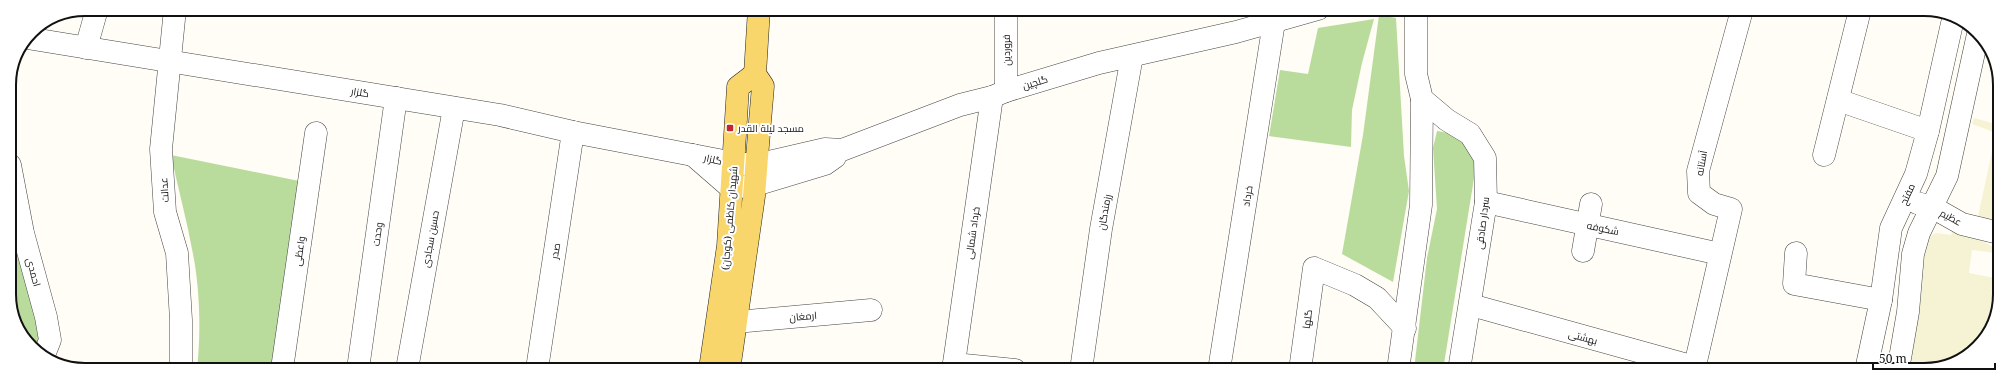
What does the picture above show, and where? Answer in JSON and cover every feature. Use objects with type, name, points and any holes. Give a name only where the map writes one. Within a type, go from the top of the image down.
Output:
[{"type":"main road","name":"شهیدان کاظمی (کوجان)","points":[[730,363],[755,175],[763,86],[755,74],[759,16]]},
{"type":"main road","name":"شهیدان کاظمی (کوجان)","points":[[711,363],[728,246],[738,87],[755,74]]},
{"type":"street","points":[[86,48],[95,16]]},
{"type":"street","name":"عدالت","points":[[174,16],[161,149],[165,212],[177,253],[181,320],[181,363]]},
{"type":"street","name":"فروردین","points":[[999,94],[1005,16]]},
{"type":"street","name":"گلچین","points":[[755,175],[825,164],[842,150],[960,105],[1099,63],[1296,16]]},
{"type":"street","points":[[1399,363],[1422,205],[1422,99],[1416,74],[1415,16]]},
{"type":"street","name":"آستانه","points":[[1696,363],[1731,209],[1714,204],[1699,193],[1698,171],[1740,16]]},
{"type":"street","points":[[1824,155],[1859,16]]},
{"type":"street","name":"خرداد","points":[[1220,363],[1274,22]]},
{"type":"street","name":"مفتح","points":[[1868,363],[1881,300],[1891,228],[1916,174],[1953,23]]},
{"type":"street","name":"گلزار","points":[[34,39],[500,115],[574,132],[734,163],[755,175]]},
{"type":"street","points":[[1899,363],[1908,312],[1912,254],[1919,233],[1947,176],[1977,41]]},
{"type":"street","name":"رزمندگان","points":[[1082,363],[1101,229],[1132,56]]},
{"type":"street","name":"خرداد شمالی","points":[[954,363],[999,94]]},
{"type":"street","name":"وحدت","points":[[359,363],[396,98]]},
{"type":"street","name":"سردار صادقی","points":[[1422,99],[1447,120],[1470,134],[1485,158],[1486,202],[1471,305],[1460,363]]},
{"type":"street","points":[[1838,100],[1928,130]]},
{"type":"street","name":"حسین سجادی","points":[[408,363],[454,108]]},
{"type":"street","name":"صدر","points":[[539,363],[574,132]]},
{"type":"street","name":"واعظی","points":[[283,363],[316,133]]},
{"type":"street","name":"گلزار","points":[[693,154],[731,188]]},
{"type":"street","points":[[731,188],[755,175]]},
{"type":"street","name":"احمدی","points":[[16,196],[23,233],[46,318],[50,340],[46,350]]},
{"type":"street","name":"عظیم","points":[[1904,199],[1932,207],[1962,224],[1993,232]]},
{"type":"street","name":"شکوفه","points":[[1486,202],[1589,215],[1720,254]]},
{"type":"street","points":[[1582,251],[1589,215]]},
{"type":"street","points":[[1796,253],[1794,284],[1881,300]]},
{"type":"street","name":"گلها","points":[[1301,363],[1314,268],[1355,285],[1378,298],[1405,328]]},
{"type":"street","name":"بهشتی","points":[[1471,305],[1674,363]]},
{"type":"street","name":"ارمغان","points":[[736,322],[870,310]]},
{"type":"shaded area","points":[[1974,118],[1993,123],[1993,132],[1972,124]]},
{"type":"shaded area","points":[[1993,147],[1993,225],[1977,221]]},
{"type":"shaded area","points":[[1953,230],[1993,247],[1993,253],[1972,250],[1969,273],[1993,278],[1993,290],[1989,316],[1979,336],[1958,354],[1937,362],[1912,363],[1911,356],[1926,237],[1937,233],[1951,235]]},
{"type":"green space","points":[[1379,16],[1396,18],[1404,156],[1409,191],[1393,282],[1342,254],[1363,135]]},
{"type":"green space","points":[[1374,19],[1362,63],[1352,110],[1351,147],[1269,136],[1280,70],[1308,74],[1318,28]]},
{"type":"green space","points":[[1437,131],[1459,137],[1466,145],[1476,166],[1444,363],[1415,363],[1427,258],[1437,209],[1433,148]]},
{"type":"green space","points":[[171,155],[299,181],[274,363],[197,363],[199,326],[198,297],[191,242]]},
{"type":"green space","points":[[16,228],[42,340],[39,345],[30,336],[21,320],[17,307]]},
{"type":"place","name":"مسجد لیلة القدر","points":[[730,128]]}]
